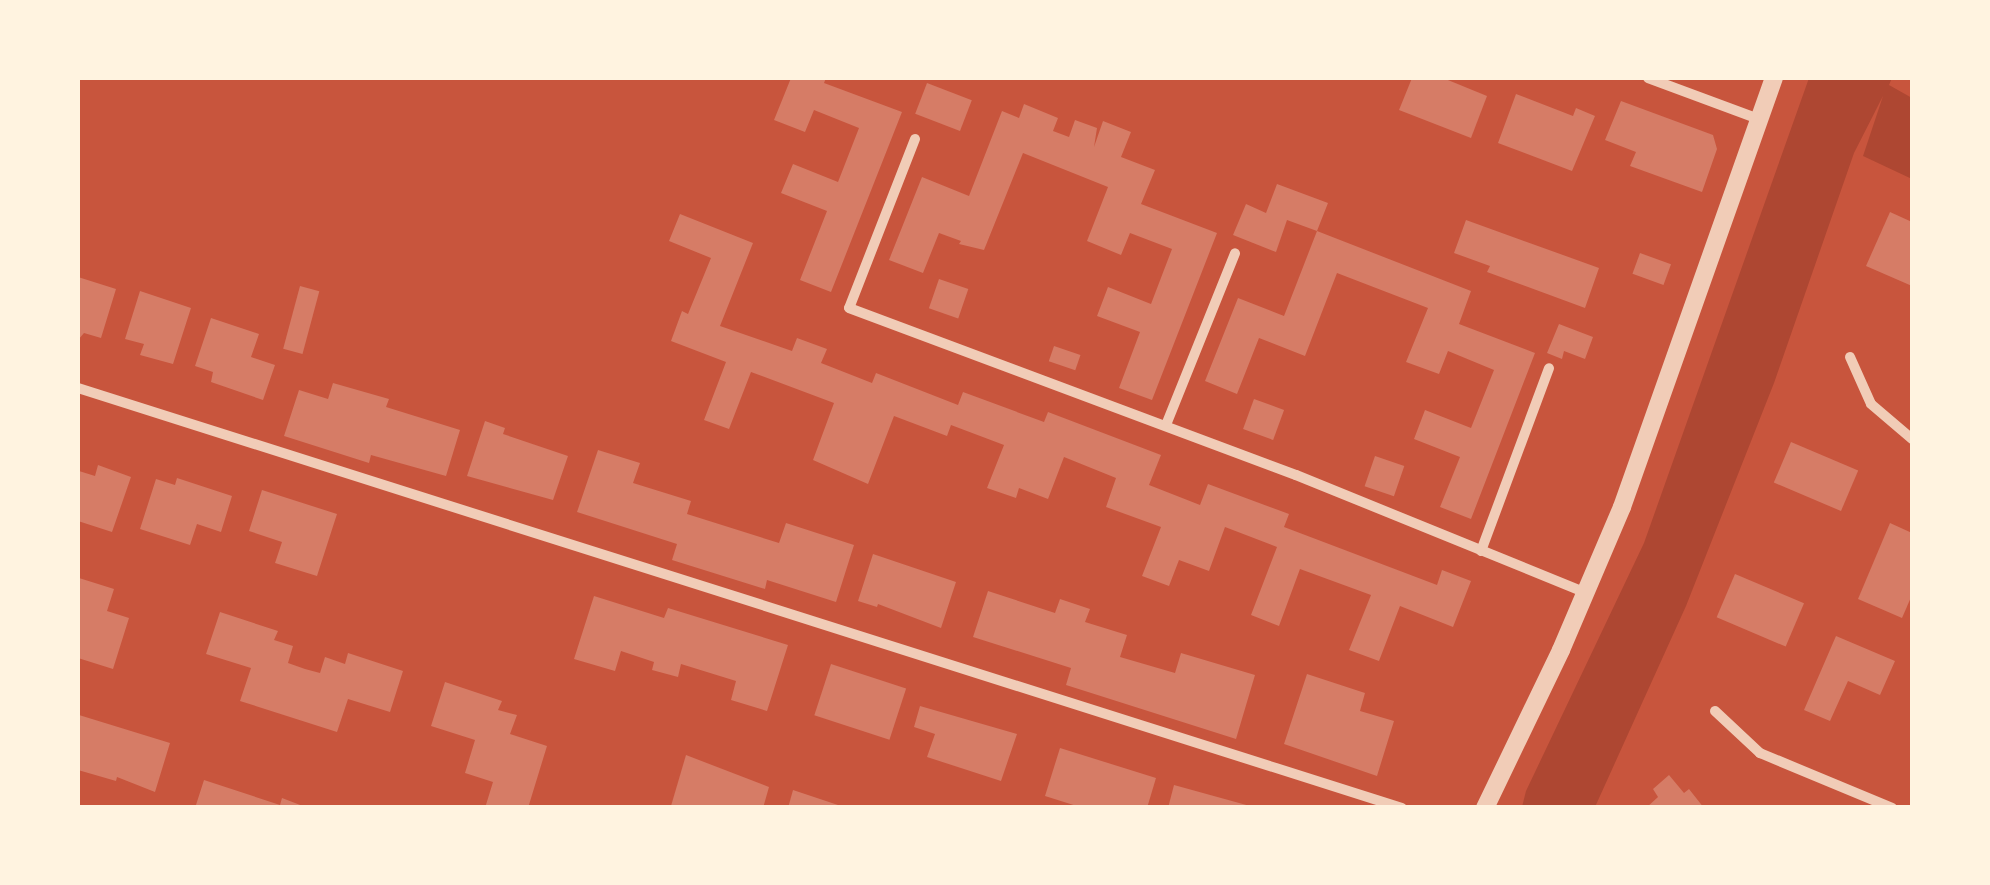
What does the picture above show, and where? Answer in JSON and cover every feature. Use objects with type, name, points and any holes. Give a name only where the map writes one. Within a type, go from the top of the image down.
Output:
[{"type":"street","points":[[1648,78],[1759,120]]},
{"type":"street","points":[[1485,808],[1586,593],[1648,439],[1774,78]]},
{"type":"street","points":[[914,140],[849,308],[1166,425],[1586,593]]},
{"type":"street","points":[[1166,425],[1235,253]]},
{"type":"street","points":[[1850,357],[1871,404],[1912,439]]},
{"type":"street","points":[[1481,550],[1549,368]]},
{"type":"street","points":[[78,388],[1402,808]]},
{"type":"street","points":[[1715,711],[1760,753],[1892,808]]},
{"type":"shaded area","points":[[1809,78],[1892,78],[1889,85],[1912,98],[1912,179],[1863,156],[1883,96],[1854,153],[1774,383],[1686,606],[1595,807],[1522,807],[1526,791],[1644,543]]},
{"type":"building","points":[[791,78],[826,78],[824,83],[902,112],[831,292],[800,280],[827,211],[781,193],[793,164],[838,182],[859,128],[814,110],[805,132],[774,120]]},
{"type":"building","points":[[1412,78],[1443,78],[1487,96],[1471,138],[1399,110]]},
{"type":"building","points":[[927,83],[972,100],[960,131],[915,114]]},
{"type":"building","points":[[1516,94],[1573,116],[1576,108],[1595,116],[1572,171],[1498,143]]},
{"type":"building","points":[[1621,101],[1713,135],[1717,149],[1702,192],[1630,166],[1636,152],[1605,140]]},
{"type":"building","points":[[1024,104],[1058,118],[1053,131],[1069,137],[1075,120],[1097,128],[1094,147],[1103,121],[1131,132],[1121,157],[1155,170],[1141,204],[1217,233],[1152,400],[1119,388],[1140,332],[1097,316],[1108,287],[1151,304],[1172,249],[1130,233],[1121,255],[1087,241],[1108,187],[1023,153],[984,250],[959,244],[961,241],[939,233],[923,273],[889,260],[922,177],[969,196],[1002,111],[1019,118]]},
{"type":"building","points":[[1277,184],[1328,203],[1317,231],[1287,220],[1276,252],[1233,235],[1246,204],[1266,213]]},
{"type":"building","points":[[1890,212],[1912,222],[1912,286],[1866,266]]},
{"type":"building","points":[[680,214],[753,243],[720,326],[792,351],[797,338],[827,349],[821,363],[872,383],[876,373],[958,405],[963,392],[1044,422],[1048,412],[1161,455],[1149,485],[1200,505],[1208,484],[1289,514],[1284,527],[1437,585],[1442,570],[1471,581],[1453,627],[1400,606],[1379,661],[1349,650],[1371,595],[1300,569],[1279,626],[1251,615],[1277,547],[1225,527],[1209,571],[1179,560],[1169,586],[1142,576],[1161,527],[1106,507],[1116,478],[1064,457],[1048,499],[1019,488],[1016,498],[987,488],[1004,445],[951,425],[947,436],[894,416],[868,484],[813,460],[834,403],[751,372],[729,429],[704,420],[726,362],[671,341],[682,311],[688,314],[711,258],[669,241]]},
{"type":"building","points":[[1466,220],[1599,268],[1585,308],[1487,272],[1490,266],[1454,253]]},
{"type":"building","points":[[1317,231],[1471,291],[1459,324],[1535,353],[1471,519],[1440,507],[1460,457],[1414,439],[1425,410],[1471,428],[1494,370],[1448,351],[1439,374],[1406,362],[1428,308],[1337,273],[1305,356],[1259,338],[1237,394],[1205,381],[1238,298],[1284,316]]},
{"type":"building","points":[[1640,253],[1671,264],[1663,285],[1632,274]]},
{"type":"building","points":[[78,277],[116,289],[101,338],[84,333],[78,340]]},
{"type":"building","points":[[939,279],[968,289],[958,318],[929,308]]},
{"type":"building","points":[[300,286],[319,291],[302,354],[283,349]]},
{"type":"building","points":[[140,291],[191,308],[173,364],[140,355],[144,344],[125,339]]},
{"type":"building","points":[[211,318],[259,334],[251,357],[275,365],[263,400],[211,382],[213,372],[195,366]]},
{"type":"building","points":[[1559,324],[1593,337],[1585,359],[1564,351],[1562,359],[1547,353]]},
{"type":"building","points":[[1054,346],[1080,355],[1075,370],[1049,361]]},
{"type":"building","points":[[333,383],[389,399],[386,407],[460,430],[446,476],[371,455],[369,463],[284,436],[299,390],[328,399]]},
{"type":"building","points":[[1254,399],[1284,410],[1273,440],[1243,429]]},
{"type":"building","points":[[485,421],[505,428],[503,434],[568,456],[553,500],[467,476]]},
{"type":"building","points":[[1791,442],[1858,471],[1841,511],[1774,483]]},
{"type":"building","points":[[598,450],[640,463],[633,483],[691,501],[687,514],[779,543],[786,523],[854,545],[836,602],[767,580],[765,589],[672,560],[677,544],[577,512]]},
{"type":"building","points":[[1375,456],[1404,466],[1394,496],[1365,486]]},
{"type":"building","points":[[98,465],[131,477],[112,532],[78,521],[79,471],[95,476]]},
{"type":"building","points":[[177,478],[232,496],[221,532],[197,524],[190,545],[140,529],[156,479],[175,485]]},
{"type":"building","points":[[262,490],[337,514],[317,576],[275,563],[282,542],[249,531]]},
{"type":"building","points":[[1890,523],[1912,533],[1912,595],[1902,618],[1858,599]]},
{"type":"building","points":[[873,554],[956,582],[941,628],[878,604],[877,607],[858,601]]},
{"type":"building","points":[[1735,574],[1804,603],[1786,647],[1717,617]]},
{"type":"building","points":[[79,578],[114,589],[107,611],[129,618],[113,669],[78,658]]},
{"type":"building","points":[[988,591],[1055,613],[1060,599],[1090,609],[1085,622],[1127,635],[1120,657],[1175,673],[1181,653],[1255,675],[1236,739],[1066,685],[1071,668],[973,637]]},
{"type":"building","points":[[594,596],[664,618],[668,608],[788,645],[767,711],[731,700],[736,681],[681,664],[678,677],[652,670],[654,662],[621,651],[615,671],[574,659]]},
{"type":"building","points":[[220,612],[278,631],[274,640],[293,646],[288,663],[305,669],[320,673],[325,657],[345,664],[348,653],[403,671],[390,712],[348,699],[337,732],[240,701],[251,668],[206,654]]},
{"type":"building","points":[[1836,636],[1895,661],[1880,695],[1848,681],[1830,721],[1804,710]]},
{"type":"building","points":[[831,664],[906,688],[889,740],[814,715]]},
{"type":"building","points":[[1307,674],[1365,693],[1360,711],[1394,721],[1377,776],[1284,744]]},
{"type":"building","points":[[445,682],[502,701],[498,710],[517,715],[510,734],[547,746],[528,808],[485,808],[493,782],[465,773],[475,740],[431,726]]},
{"type":"building","points":[[920,706],[1017,734],[1001,781],[927,757],[935,734],[914,727]]},
{"type":"building","points":[[79,715],[170,743],[155,792],[117,777],[116,781],[78,770]]},
{"type":"building","points":[[1060,748],[1156,778],[1147,808],[1083,808],[1045,796]]},
{"type":"building","points":[[686,755],[769,787],[763,808],[671,806]]},
{"type":"building","points":[[1669,775],[1684,793],[1689,789],[1704,808],[1646,808],[1658,797],[1653,789]]},
{"type":"building","points":[[204,780],[280,805],[282,798],[308,808],[195,808]]},
{"type":"building","points":[[1174,785],[1250,806],[1250,808],[1168,808]]},
{"type":"building","points":[[793,790],[844,807],[844,808],[788,808]]}]
